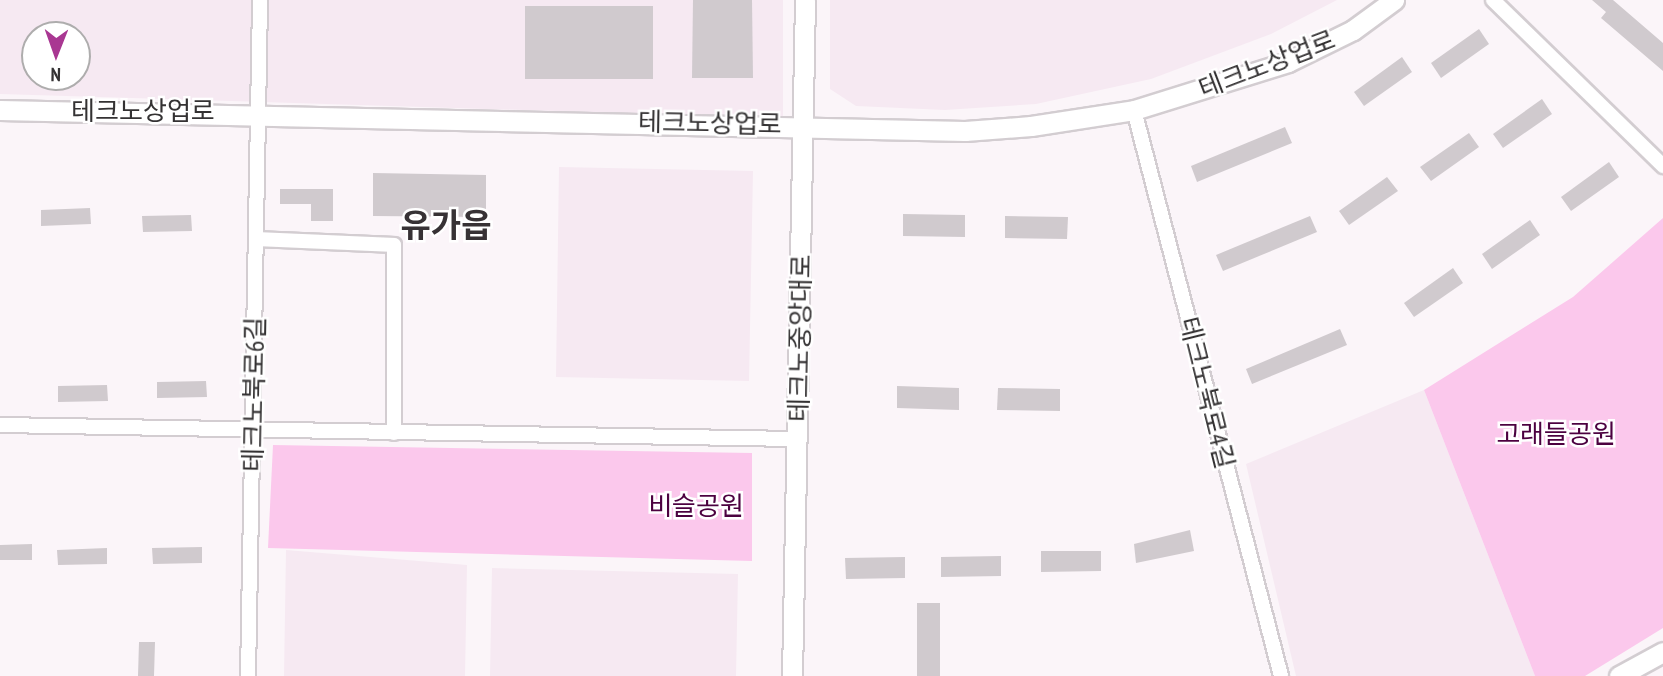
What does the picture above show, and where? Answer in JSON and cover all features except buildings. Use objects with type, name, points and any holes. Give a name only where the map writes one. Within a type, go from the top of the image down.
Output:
[{"type":"street","name":"테크노북로6길","points":[[248,676],[260,0]]},
{"type":"street","name":"테크노중앙대로","points":[[792,676],[805,125],[805,0]]},
{"type":"street","name":"테크노상업로","points":[[0,110],[259,112],[965,131],[1134,110],[1288,62],[1353,30],[1394,0]]},
{"type":"street","points":[[1493,0],[1663,166]]},
{"type":"street","name":"테크노북로4길","points":[[1134,110],[1281,676]]},
{"type":"street","points":[[257,239],[394,244],[394,433]]},
{"type":"street","points":[[0,425],[253,432],[797,439]]},
{"type":"street","points":[[1619,676],[1663,652]]},
{"type":"shaded area","points":[[0,0],[783,0],[783,118],[0,94]]},
{"type":"shaded area","points":[[830,0],[1337,0],[1271,34],[1151,79],[1036,104],[945,110],[856,106],[830,89]]},
{"type":"shaded area","points":[[559,167],[753,171],[749,381],[556,377]]},
{"type":"shaded area","points":[[1424,390],[1535,676],[1296,676],[1246,464]]},
{"type":"shaded area","points":[[286,550],[467,565],[465,676],[284,676]]},
{"type":"shaded area","points":[[492,568],[738,574],[736,676],[490,676]]},
{"type":"green space","name":"고래들공원","points":[[1663,218],[1663,628],[1585,676],[1535,676],[1424,390],[1573,297]]},
{"type":"green space","name":"비슬공원","points":[[273,445],[752,453],[752,561],[268,548]]},
{"type":"district","name":"유가읍","points":[[446,225]]}]
